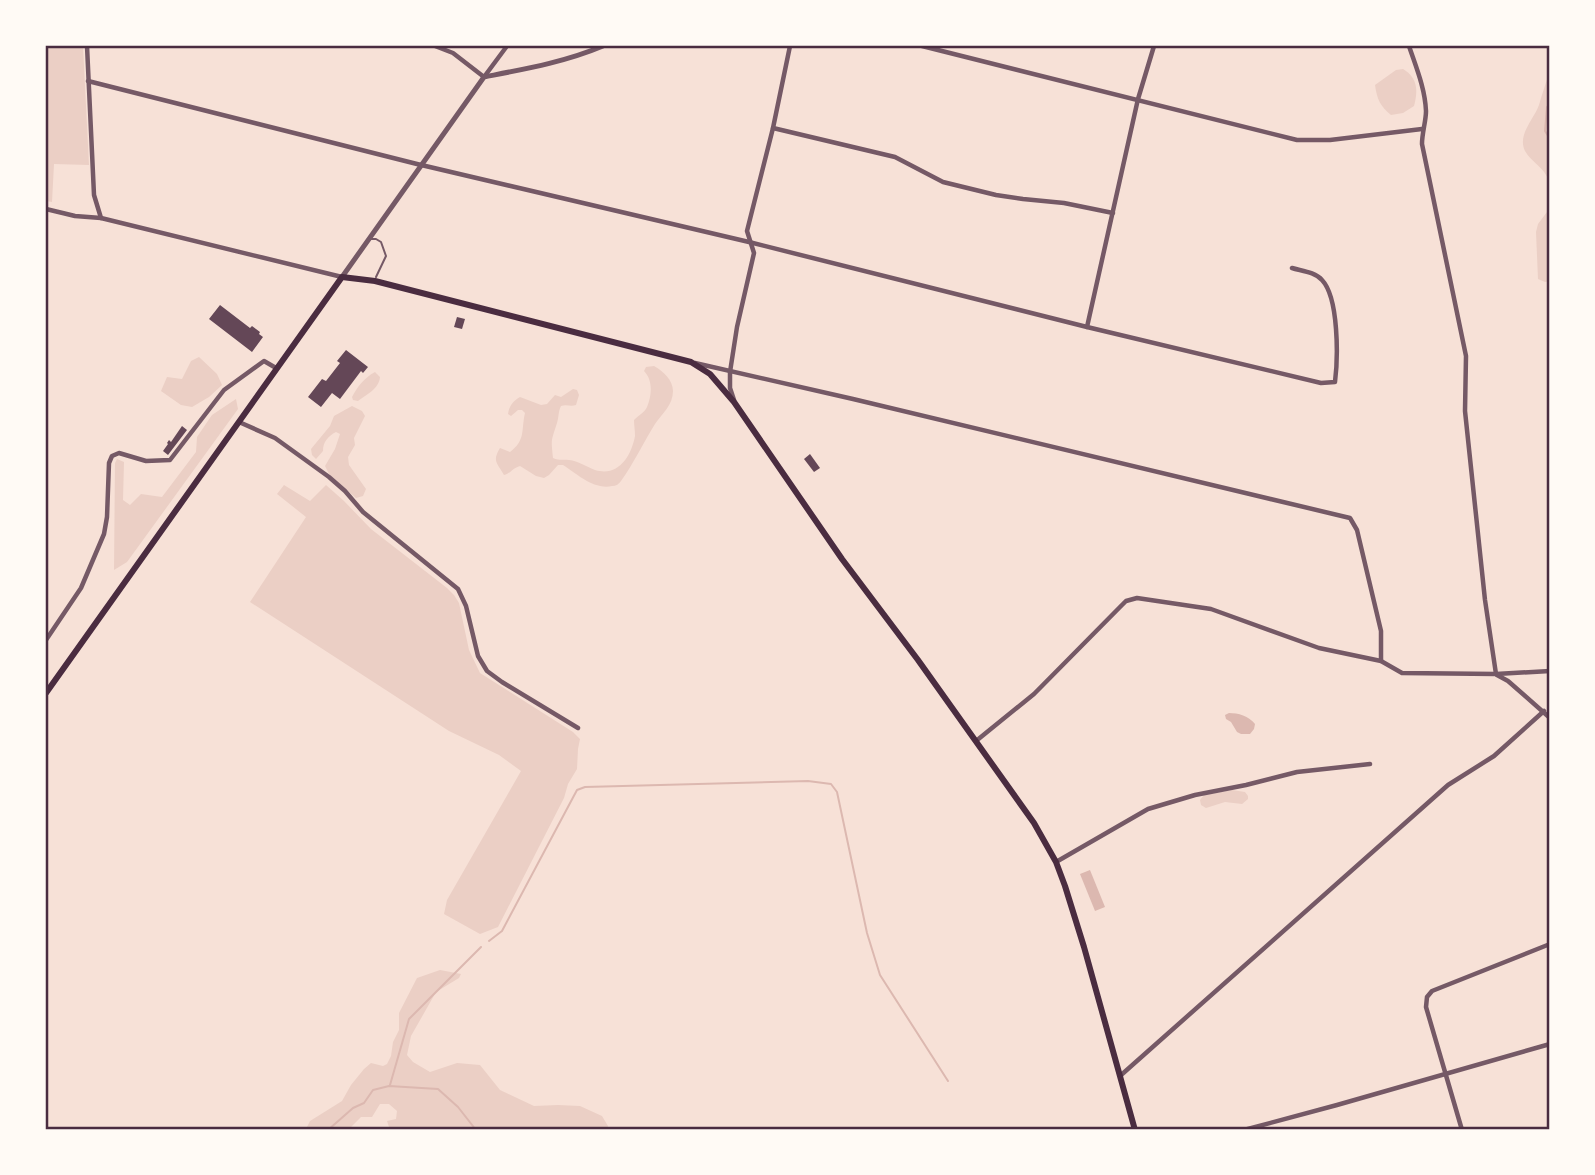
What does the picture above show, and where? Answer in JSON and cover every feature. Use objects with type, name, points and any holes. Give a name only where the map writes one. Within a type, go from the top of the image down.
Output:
[{"type":"main road","points":[[46,693],[342,277],[373,281],[691,362],[710,374],[734,402],[842,559],[1034,823],[1056,862],[1065,886],[1135,1129]]},
{"type":"street","points":[[87,46],[94,195],[101,218]]},
{"type":"street","points":[[435,46],[453,54],[484,78],[547,65],[603,46]]},
{"type":"street","points":[[46,209],[75,216],[101,218],[342,277],[507,46]]},
{"type":"street","points":[[734,402],[730,388],[730,372],[737,327],[754,254],[747,230],[773,128],[790,46]]},
{"type":"street","points":[[922,46],[1297,140],[1330,140],[1422,129]]},
{"type":"street","points":[[1087,327],[1138,99],[1154,46]]},
{"type":"street","points":[[1409,46],[1423,89],[1426,113],[1422,144],[1466,356],[1465,411],[1485,600],[1496,674]]},
{"type":"street","points":[[88,81],[1087,327],[1321,383],[1335,382],[1335,320],[1330,293],[1323,280],[1315,274],[1292,268]]},
{"type":"street","points":[[773,128],[895,157],[943,182],[996,195],[1064,203],[1113,213]]},
{"type":"street","points":[[46,640],[81,589],[104,534],[109,463],[112,456],[119,453],[146,461],[170,460],[224,390],[264,361],[276,369]]},
{"type":"street","points":[[691,362],[1350,518],[1357,530],[1381,631],[1381,661]]},
{"type":"street","points":[[239,422],[275,438],[329,477],[363,512],[458,589],[466,606],[478,656],[487,671],[578,728]]},
{"type":"street","points":[[976,741],[1034,694],[1119,607],[1137,597],[1211,609],[1319,648],[1381,661],[1402,673],[1496,674],[1549,671]]},
{"type":"street","points":[[1496,674],[1508,681],[1549,718]]},
{"type":"street","points":[[1120,1077],[1448,785],[1494,756],[1544,711]]},
{"type":"street","points":[[1056,862],[1148,809],[1160,805],[1297,772],[1370,764]]},
{"type":"street","points":[[1462,1129],[1426,1007],[1429,993],[1549,943]]},
{"type":"street","points":[[1244,1129],[1549,1044]]},
{"type":"lane","points":[[369,239],[381,242],[386,256],[373,281]]},
{"type":"shaded area","points":[[46,46],[83,46],[89,165],[54,164],[52,202],[46,201]]},
{"type":"shaded area","points":[[1403,69],[1412,76],[1416,85],[1414,106],[1403,113],[1391,115],[1380,102],[1375,85],[1396,70]]},
{"type":"shaded area","points":[[1549,73],[1549,181],[1525,151],[1523,139],[1539,105]]},
{"type":"shaded area","points":[[1547,212],[1550,215],[1550,281],[1545,282],[1538,279],[1536,232],[1538,224]]},
{"type":"shaded area","points":[[199,357],[217,374],[222,385],[192,407],[181,405],[161,391],[167,377],[182,379],[191,361]]},
{"type":"shaded area","points":[[654,366],[664,373],[671,383],[671,401],[618,484],[599,486],[563,465],[558,465],[544,478],[520,466],[504,475],[496,462],[496,456],[500,448],[510,452],[515,448],[522,434],[525,413],[518,410],[511,416],[508,414],[515,400],[520,397],[541,405],[547,404],[555,395],[561,397],[573,389],[577,390],[579,395],[576,405],[563,405],[560,408],[552,440],[553,458],[572,461],[595,470],[610,471],[617,468],[627,458],[633,444],[634,420],[649,402],[650,383],[644,371],[646,367]]},
{"type":"shaded area","points":[[375,372],[380,377],[375,388],[358,401],[353,400],[352,397],[359,386]]},
{"type":"shaded area","points":[[236,399],[238,409],[127,562],[114,570],[117,459],[124,462],[123,500],[130,505],[141,494],[162,497],[196,452],[197,437],[212,415]]},
{"type":"shaded area","points":[[352,406],[362,411],[365,416],[348,457],[349,465],[366,489],[363,496],[356,498],[329,474],[325,466],[340,434],[336,432],[328,437],[323,451],[316,459],[311,449],[330,426],[334,416]]},
{"type":"shaded area","points":[[284,485],[310,501],[326,485],[371,529],[447,588],[459,603],[469,650],[480,673],[580,739],[577,769],[498,927],[480,934],[444,914],[447,900],[521,771],[499,755],[449,731],[250,602],[306,517],[277,494]]},
{"type":"shaded area","points":[[1229,713],[1253,721],[1254,729],[1250,734],[1237,732],[1226,719],[1225,715]]},
{"type":"shaded area","points":[[1232,790],[1245,792],[1248,799],[1242,804],[1225,802],[1206,808],[1201,805],[1200,800],[1204,795]]},
{"type":"shaded area","points":[[1090,870],[1105,907],[1095,911],[1080,874]]},
{"type":"shaded area","points":[[440,970],[461,974],[436,992],[411,1036],[407,1055],[413,1062],[430,1072],[457,1063],[480,1065],[500,1090],[534,1106],[580,1106],[602,1116],[607,1129],[397,1129],[389,1127],[387,1121],[396,1119],[397,1111],[389,1104],[380,1104],[372,1117],[361,1117],[349,1129],[306,1129],[310,1121],[342,1101],[351,1085],[371,1063],[383,1066],[387,1064],[399,1030],[399,1013],[417,978]]},
{"type":"building","points":[[220,305],[250,328],[252,326],[260,332],[263,337],[252,352],[209,319]]},
{"type":"building","points":[[457,317],[465,319],[462,329],[454,327]]},
{"type":"building","points":[[346,350],[368,367],[363,373],[361,371],[340,399],[332,393],[321,407],[308,397],[322,379],[326,381]]},
{"type":"building","points":[[182,426],[187,430],[168,455],[163,451]]},
{"type":"building","points":[[810,454],[820,468],[814,472],[804,459]]},
{"type":"waterway","points":[[1550,103],[1547,107],[1545,131],[1550,139]]},
{"type":"waterway","points":[[489,941],[502,931],[577,790],[585,787],[808,781],[831,784],[837,792],[867,933],[880,975],[948,1081]]},
{"type":"waterway","points":[[390,1085],[409,1019],[481,947]]},
{"type":"waterway","points":[[328,1130],[353,1108],[364,1103],[373,1090],[389,1086],[438,1089],[458,1107],[476,1130]]}]
